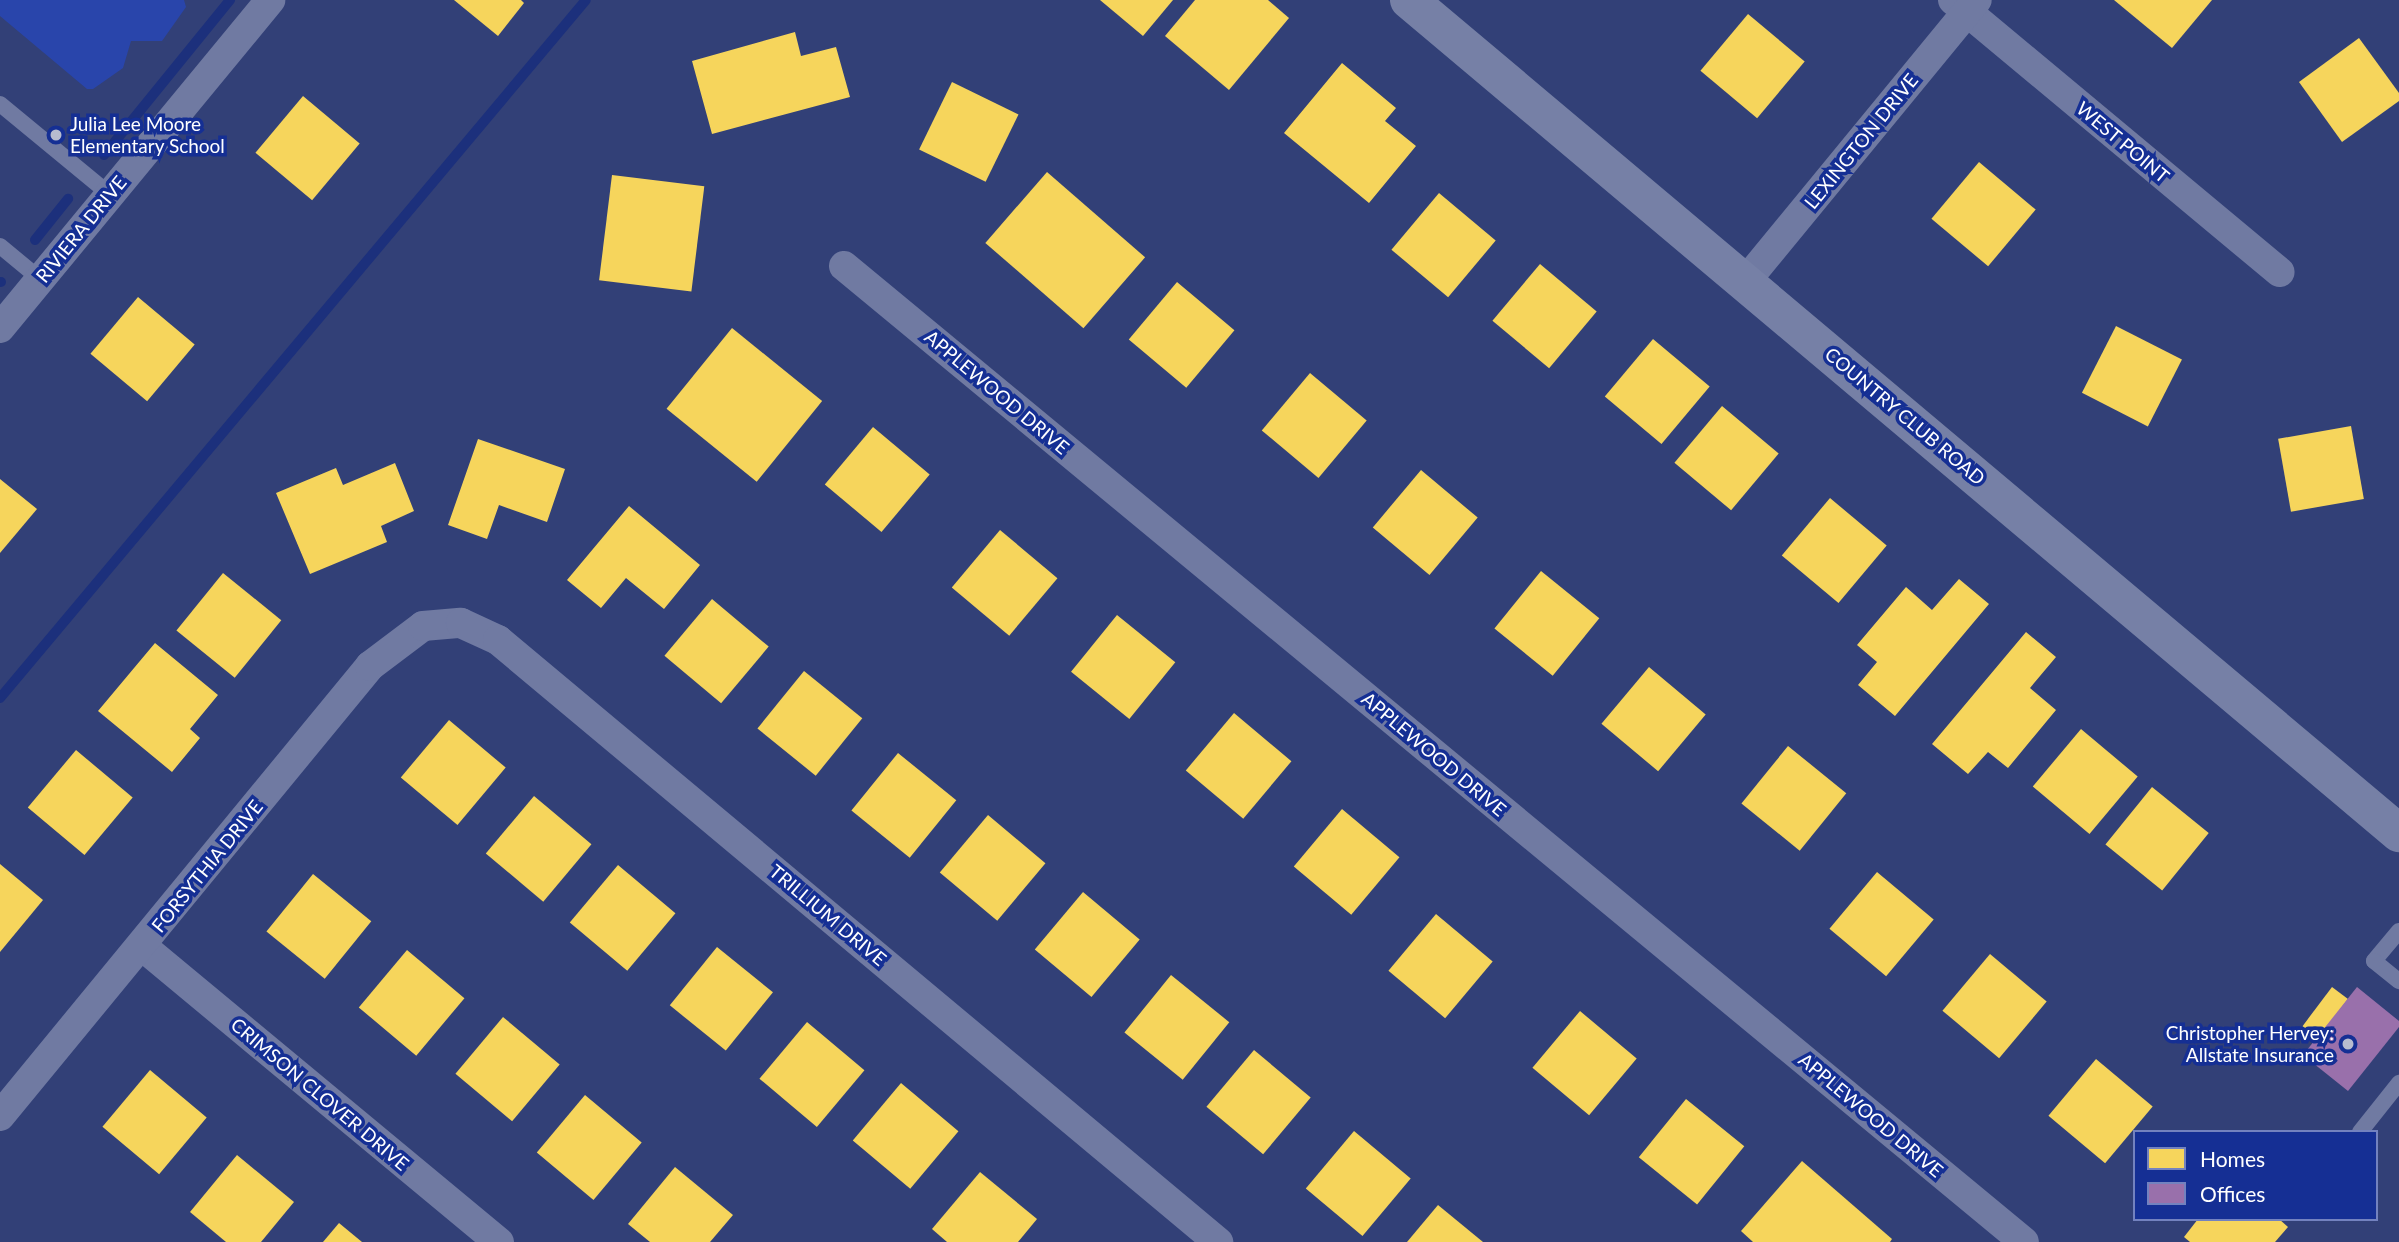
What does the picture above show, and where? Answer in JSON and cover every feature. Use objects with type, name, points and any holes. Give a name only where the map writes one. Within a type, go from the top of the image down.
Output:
[{"type":"street","name":"RIVIERA DRIVE","points":[[0,328],[270,0]]},
{"type":"street","name":"COUNTRY CLUB ROAD","points":[[1409,0],[2399,833]]},
{"type":"street","name":"LEXINGTON DRIVE","points":[[1745,282],[1966,4]]},
{"type":"street","name":"WEST POINT","points":[[1966,4],[2280,272]]},
{"type":"street","name":"APPLEWOOD DRIVE","points":[[844,266],[2024,1242]]},
{"type":"street","name":"TRILLIUM DRIVE","points":[[423,626],[461,623],[498,640],[1218,1242]]},
{"type":"street","name":"FORSYTHIA DRIVE","points":[[0,1116],[370,666],[392,645],[423,626]]},
{"type":"street","name":"CRIMSON CLOVER DRIVE","points":[[142,946],[499,1242]]},
{"type":"lane","points":[[0,104],[109,194]]},
{"type":"lane","points":[[0,246],[40,279]]},
{"type":"lane","points":[[2399,930],[2374,961],[2399,982]]},
{"type":"lane","points":[[2362,1130],[2399,1083]]},
{"type":"shaded area","points":[[0,0],[184,0],[186,7],[162,41],[131,41],[123,68],[93,89],[87,89],[0,16]]},
{"type":"building: Homes","points":[[454,0],[521,0],[524,3],[498,36]]},
{"type":"building: Homes","points":[[1100,0],[1173,0],[1143,36]]},
{"type":"building: Homes","points":[[1195,0],[1268,0],[1289,18],[1229,90],[1165,36]]},
{"type":"building: Homes","points":[[2114,0],[2212,0],[2172,48]]},
{"type":"building: Homes","points":[[1748,14],[1805,62],[1757,118],[1700,71]]},
{"type":"building: Homes","points":[[795,32],[801,56],[836,47],[850,97],[712,134],[692,61]]},
{"type":"building: Homes","points":[[2359,38],[2399,93],[2399,101],[2342,142],[2299,82]]},
{"type":"building: Homes","points":[[1342,63],[1396,108],[1385,121],[1416,146],[1369,203],[1284,133]]},
{"type":"building: Homes","points":[[952,82],[1019,114],[986,182],[919,149]]},
{"type":"building: Homes","points":[[303,96],[360,144],[312,200],[255,153]]},
{"type":"building: Homes","points":[[1979,162],[2036,210],[1988,266],[1931,219]]},
{"type":"building: Homes","points":[[1047,172],[1145,257],[1083,328],[985,243]]},
{"type":"building: Homes","points":[[612,175],[704,186],[691,292],[599,280]]},
{"type":"building: Homes","points":[[1439,193],[1496,241],[1448,297],[1391,250]]},
{"type":"building: Homes","points":[[1540,264],[1597,312],[1549,368],[1492,321]]},
{"type":"building: Homes","points":[[1177,282],[1234,330],[1186,388],[1129,339]]},
{"type":"building: Homes","points":[[138,297],[195,345],[147,401],[90,354]]},
{"type":"building: Homes","points":[[2116,326],[2182,360],[2148,426],[2082,393]]},
{"type":"building: Homes","points":[[732,328],[822,401],[757,482],[667,409]]},
{"type":"building: Homes","points":[[1653,339],[1710,387],[1661,444],[1605,396]]},
{"type":"building: Homes","points":[[1310,373],[1367,421],[1318,478],[1262,430]]},
{"type":"building: Homes","points":[[1722,406],[1779,454],[1731,510],[1674,463]]},
{"type":"building: Homes","points":[[2351,426],[2364,499],[2291,512],[2278,439]]},
{"type":"building: Homes","points":[[873,427],[930,475],[881,532],[825,484]]},
{"type":"building: Homes","points":[[478,439],[565,469],[547,522],[499,505],[487,539],[448,525]]},
{"type":"building: Homes","points":[[395,463],[414,511],[381,526],[387,542],[310,574],[276,493],[336,468],[343,485]]},
{"type":"building: Homes","points":[[1421,470],[1478,518],[1429,575],[1373,527]]},
{"type":"building: Homes","points":[[0,479],[37,509],[0,553]]},
{"type":"building: Homes","points":[[1830,498],[1887,546],[1838,603],[1782,555]]},
{"type":"building: Homes","points":[[629,506],[700,565],[664,609],[626,578],[601,608],[567,580]]},
{"type":"building: Homes","points":[[1000,530],[1057,578],[1009,636],[952,587]]},
{"type":"building: Homes","points":[[1541,571],[1599,618],[1553,676],[1494,629]]},
{"type":"building: Homes","points":[[223,573],[281,620],[235,678],[176,631]]},
{"type":"building: Homes","points":[[1959,579],[1989,604],[1895,716],[1858,685],[1877,662],[1857,645],[1906,587],[1932,610]]},
{"type":"building: Homes","points":[[712,599],[769,647],[721,703],[664,656]]},
{"type":"building: Homes","points":[[1117,615],[1175,662],[1129,719],[1071,672]]},
{"type":"building: Homes","points":[[2026,632],[2056,657],[2030,688],[2056,710],[2008,768],[1988,752],[1968,774],[1932,744]]},
{"type":"building: Homes","points":[[155,643],[218,695],[190,729],[200,738],[172,772],[98,711]]},
{"type":"building: Homes","points":[[1649,667],[1706,715],[1658,771],[1601,724]]},
{"type":"building: Homes","points":[[804,671],[862,718],[816,776],[757,729]]},
{"type":"building: Homes","points":[[1234,713],[1291,761],[1243,819],[1186,770]]},
{"type":"building: Homes","points":[[449,720],[506,768],[457,825],[401,777]]},
{"type":"building: Homes","points":[[2081,729],[2138,777],[2089,834],[2033,786]]},
{"type":"building: Homes","points":[[1788,746],[1846,793],[1800,851],[1741,804]]},
{"type":"building: Homes","points":[[76,750],[133,798],[84,855],[28,807]]},
{"type":"building: Homes","points":[[898,753],[956,800],[910,858],[851,811]]},
{"type":"building: Homes","points":[[2152,787],[2209,833],[2162,890],[2105,845]]},
{"type":"building: Homes","points":[[534,796],[591,844],[543,902],[486,853]]},
{"type":"building: Homes","points":[[1342,809],[1399,857],[1351,915],[1294,866]]},
{"type":"building: Homes","points":[[988,815],[1045,863],[997,921],[940,872]]},
{"type":"building: Homes","points":[[0,864],[43,900],[0,952]]},
{"type":"building: Homes","points":[[618,865],[675,913],[627,971],[570,922]]},
{"type":"building: Homes","points":[[1877,872],[1934,920],[1886,976],[1829,929]]},
{"type":"building: Homes","points":[[313,874],[371,921],[325,979],[266,932]]},
{"type":"building: Homes","points":[[1083,892],[1140,940],[1091,997],[1035,949]]},
{"type":"building: Homes","points":[[1436,914],[1493,962],[1445,1018],[1388,971]]},
{"type":"building: Homes","points":[[717,947],[773,992],[726,1051],[670,1005]]},
{"type":"building: Homes","points":[[407,950],[464,998],[416,1056],[359,1007]]},
{"type":"building: Homes","points":[[1990,954],[2047,1002],[1999,1058],[1942,1011]]},
{"type":"building: Homes","points":[[1171,975],[1229,1022],[1183,1080],[1124,1033]]},
{"type":"building: Homes","points":[[2332,987],[2348,999],[2318,1038],[2303,1026]]},
{"type":"building: Homes","points":[[1580,1011],[1637,1059],[1589,1115],[1532,1068]]},
{"type":"building: Homes","points":[[503,1017],[560,1065],[512,1121],[455,1074]]},
{"type":"building: Homes","points":[[807,1022],[864,1070],[817,1127],[759,1079]]},
{"type":"building: Homes","points":[[1254,1050],[1311,1098],[1263,1154],[1206,1107]]},
{"type":"building: Homes","points":[[2096,1059],[2153,1107],[2105,1163],[2048,1116]]},
{"type":"building: Homes","points":[[150,1070],[207,1118],[159,1174],[102,1127]]},
{"type":"building: Homes","points":[[901,1083],[958,1131],[910,1189],[853,1140]]},
{"type":"building: Homes","points":[[585,1095],[642,1143],[593,1200],[537,1152]]},
{"type":"building: Homes","points":[[1686,1099],[1744,1146],[1697,1204],[1639,1157]]},
{"type":"building: Homes","points":[[1354,1131],[1411,1179],[1362,1236],[1306,1188]]},
{"type":"building: Homes","points":[[237,1155],[294,1202],[261,1242],[226,1242],[190,1212]]},
{"type":"building: Homes","points":[[1802,1161],[1892,1239],[1890,1242],[1753,1242],[1741,1231]]},
{"type":"building: Homes","points":[[675,1167],[733,1215],[710,1242],[650,1242],[628,1224]]},
{"type":"building: Homes","points":[[980,1172],[1037,1219],[1018,1242],[947,1242],[932,1229]]},
{"type":"building: Homes","points":[[1438,1205],[1483,1242],[1407,1242]]},
{"type":"building: Homes","points":[[2196,1221],[2281,1221],[2288,1227],[2275,1242],[2190,1242],[2184,1237]]},
{"type":"building: Homes","points":[[339,1223],[362,1242],[323,1242]]},
{"type":"building: Offices","name":"Christopher Hervey: Allstate Insurance","points":[[2357,987],[2399,1021],[2399,1027],[2348,1091],[2303,1055]]},
{"type":"waterway","points":[[104,155],[230,0]]},
{"type":"waterway","points":[[0,698],[586,0]]},
{"type":"waterway","points":[[35,240],[68,199]]},
{"type":"place","name":"Julia Lee Moore Elementary School","points":[[56,135]]},
{"type":"place","name":"Christopher Hervey: Allstate Insurance","points":[[2348,1044]]}]
